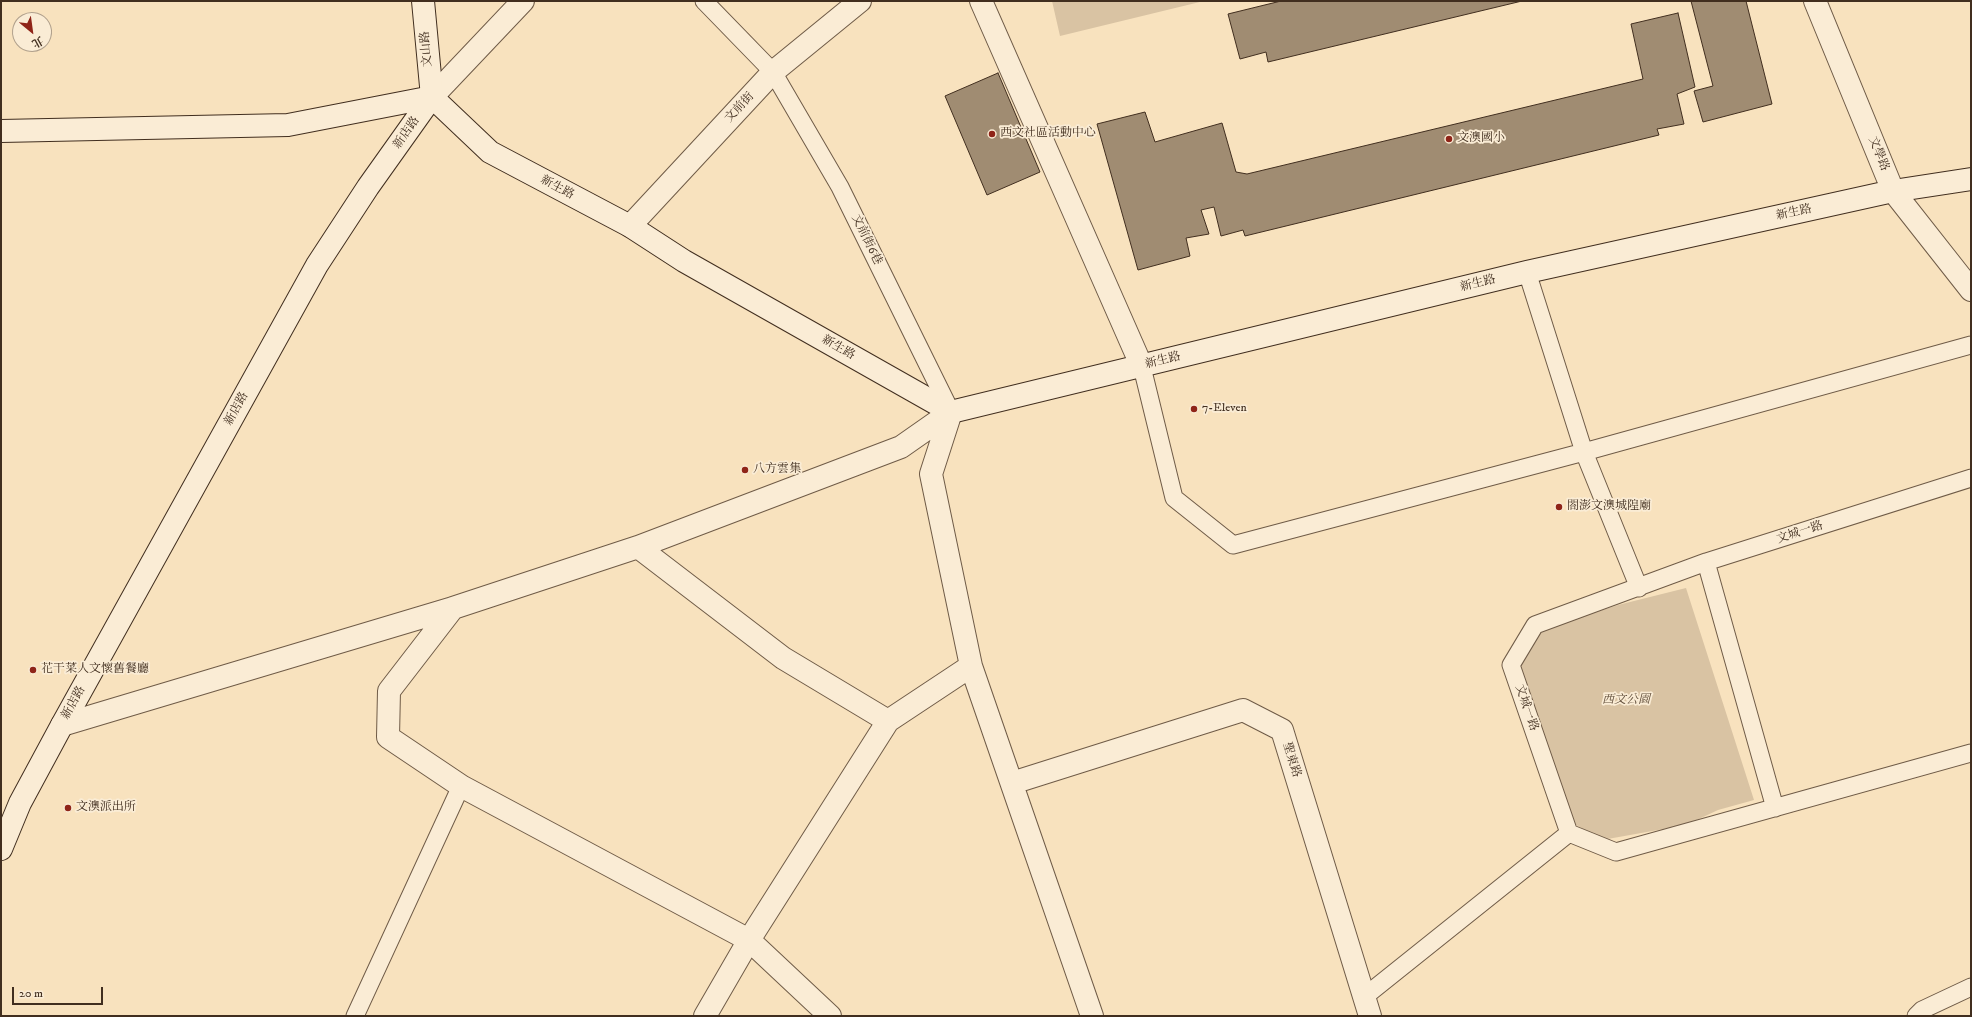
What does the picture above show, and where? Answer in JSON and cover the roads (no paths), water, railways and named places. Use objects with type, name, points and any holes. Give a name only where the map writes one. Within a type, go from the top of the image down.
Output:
[{"type":"street","name":"文山路","points":[[423,1],[432,97]]},
{"type":"street","name":"新店路","points":[[1,849],[20,803],[62,725],[317,265],[368,187],[432,97],[522,1]]},
{"type":"street","name":"文前街","points":[[630,226],[774,72],[860,1]]},
{"type":"street","points":[[981,1],[1142,366]]},
{"type":"street","name":"文學路","points":[[1815,1],[1893,191],[1971,290]]},
{"type":"street","points":[[1,131],[288,125],[432,97]]},
{"type":"street","name":"新生路","points":[[432,97],[490,152],[630,226],[684,261],[951,412],[1527,272],[1893,191],[1971,179]]},
{"type":"street","points":[[62,725],[453,608],[638,547],[901,447],[951,412]]},
{"type":"street","points":[[951,412],[931,474],[971,666],[1092,1016]]},
{"type":"street","points":[[638,547],[783,658],[888,721]]},
{"type":"street","points":[[453,608],[389,691],[388,737],[461,786],[749,940],[830,1016]]},
{"type":"street","points":[[706,1016],[749,940],[888,721],[971,666]]},
{"type":"street","name":"聖東路","points":[[1012,783],[1243,710],[1282,730],[1367,1006]]},
{"type":"lane","name":"文前街6巷","points":[[704,1],[774,72],[840,187],[951,412]]},
{"type":"lane","points":[[1527,272],[1584,452],[1639,588]]},
{"type":"lane","points":[[1142,366],[1174,498],[1234,545],[1584,452],[1971,345]]},
{"type":"lane","name":"文城一路","points":[[1569,833],[1511,665],[1535,625],[1639,588],[1706,562],[1971,478]]},
{"type":"lane","points":[[1706,562],[1775,808]]},
{"type":"lane","points":[[1367,1006],[1569,833],[1616,852],[1971,752]]},
{"type":"lane","points":[[355,1016],[461,786]]},
{"type":"lane","points":[[1916,1016],[1922,1010],[1971,986]]},
{"type":"place","name":"西文社區活動中心","points":[[992,134]]},
{"type":"place","name":"文澳國小","points":[[1449,139]]},
{"type":"place","name":"7-Eleven","points":[[1194,409]]},
{"type":"place","name":"八方雲集","points":[[745,470]]},
{"type":"place","name":"閤澎文澳城隍廟","points":[[1559,507]]},
{"type":"place","name":"花干菜人文懷舊餐廳","points":[[33,670]]},
{"type":"place","name":"文澳派出所","points":[[68,808]]},
{"type":"park label","name":"西文公園","points":[[1626,701]]}]
